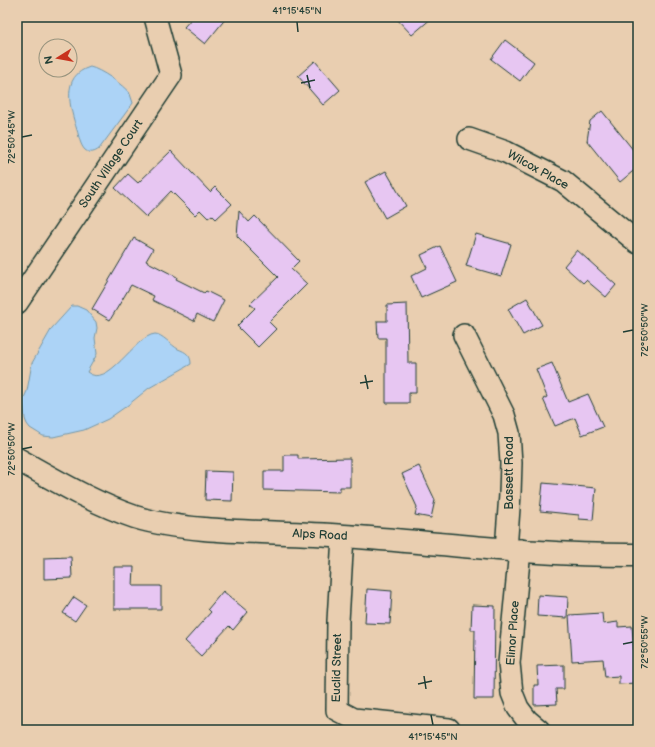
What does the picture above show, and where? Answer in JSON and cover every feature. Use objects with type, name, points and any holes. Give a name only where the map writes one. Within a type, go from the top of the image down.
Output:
[{"type":"street","name":"South Village Court","points":[[17,304],[171,75],[155,17]]},
{"type":"street","name":"Wilcox Place","points":[[469,138],[506,152],[563,181],[638,243]]},
{"type":"street","name":"Bassett Road","points":[[464,335],[504,415],[509,433],[513,550]]},
{"type":"street","name":"Alps Road","points":[[17,459],[91,499],[135,517],[165,524],[226,531],[343,536],[513,550],[638,555]]},
{"type":"street","name":"Euclid Street","points":[[343,536],[338,621],[337,710],[354,719],[449,729]]},
{"type":"street","name":"Elinor Place","points":[[513,550],[509,663],[512,693],[518,708],[527,720],[539,730]]},
{"type":"water","points":[[90,67],[105,74],[127,90],[133,103],[99,149],[94,152],[87,151],[83,148],[70,103],[71,85],[74,78],[78,78],[78,74]]},
{"type":"water","points":[[72,306],[77,306],[86,310],[96,322],[97,328],[95,338],[97,354],[87,372],[95,376],[104,374],[138,343],[155,334],[158,334],[178,349],[188,354],[191,364],[149,388],[108,419],[84,430],[53,437],[43,436],[30,428],[27,424],[23,400],[27,391],[32,363],[52,328]]},
{"type":"building","points":[[193,17],[227,17],[205,44],[184,27]]},
{"type":"building","points":[[395,17],[433,17],[412,35]]},
{"type":"building","points":[[505,40],[534,62],[520,81],[491,59]]},
{"type":"building","points":[[315,61],[340,90],[323,105],[298,76]]},
{"type":"building","points":[[602,111],[638,156],[638,167],[620,182],[587,141],[590,121]]},
{"type":"building","points":[[171,151],[210,192],[215,187],[232,204],[216,219],[212,215],[208,218],[200,210],[195,215],[171,191],[146,217],[115,188],[128,174],[138,183]]},
{"type":"building","points":[[386,171],[406,206],[385,218],[365,182]]},
{"type":"building","points":[[239,211],[249,222],[255,216],[299,261],[291,269],[307,284],[269,322],[276,329],[258,347],[237,326],[255,308],[250,304],[278,277],[237,236]]},
{"type":"building","points":[[476,234],[511,244],[501,276],[466,266]]},
{"type":"building","points":[[134,238],[153,249],[146,261],[177,277],[176,279],[204,293],[206,291],[224,300],[213,322],[197,314],[194,321],[152,300],[154,296],[131,285],[110,320],[92,309]]},
{"type":"building","points":[[440,246],[457,282],[421,298],[411,276],[427,268],[421,255]]},
{"type":"building","points":[[577,250],[616,285],[606,297],[586,280],[583,283],[564,266]]},
{"type":"building","points":[[527,298],[542,325],[523,335],[508,309]]},
{"type":"building","points":[[407,304],[408,363],[416,363],[416,393],[409,393],[409,403],[386,403],[386,338],[378,338],[377,321],[387,321],[387,305]]},
{"type":"building","points":[[552,363],[568,402],[588,394],[603,427],[582,435],[575,418],[555,426],[543,399],[547,397],[536,369]]},
{"type":"building","points":[[284,455],[298,455],[298,459],[350,458],[350,487],[340,487],[340,492],[264,490],[264,471],[284,471]]},
{"type":"building","points":[[419,466],[435,500],[431,518],[415,515],[417,507],[402,474]]},
{"type":"building","points":[[206,471],[233,472],[232,501],[205,500]]},
{"type":"building","points":[[543,483],[596,488],[593,520],[579,519],[579,515],[540,511]]},
{"type":"building","points":[[71,557],[72,578],[44,579],[44,558]]},
{"type":"building","points":[[114,567],[134,567],[133,586],[161,586],[161,609],[114,609]]},
{"type":"building","points":[[367,589],[392,591],[390,624],[365,623]]},
{"type":"building","points":[[223,591],[248,612],[233,630],[229,626],[201,656],[185,641],[211,612],[208,609]]},
{"type":"building","points":[[538,595],[568,597],[567,618],[537,616]]},
{"type":"building","points":[[74,597],[86,605],[75,621],[63,613]]},
{"type":"building","points":[[472,605],[495,606],[494,699],[474,699],[475,630],[471,630]]},
{"type":"building","points":[[602,613],[603,624],[618,622],[618,627],[632,626],[636,683],[619,684],[619,676],[605,677],[603,659],[572,661],[569,615]]},
{"type":"building","points":[[564,665],[564,689],[556,689],[557,704],[534,705],[534,685],[538,685],[537,666]]}]
